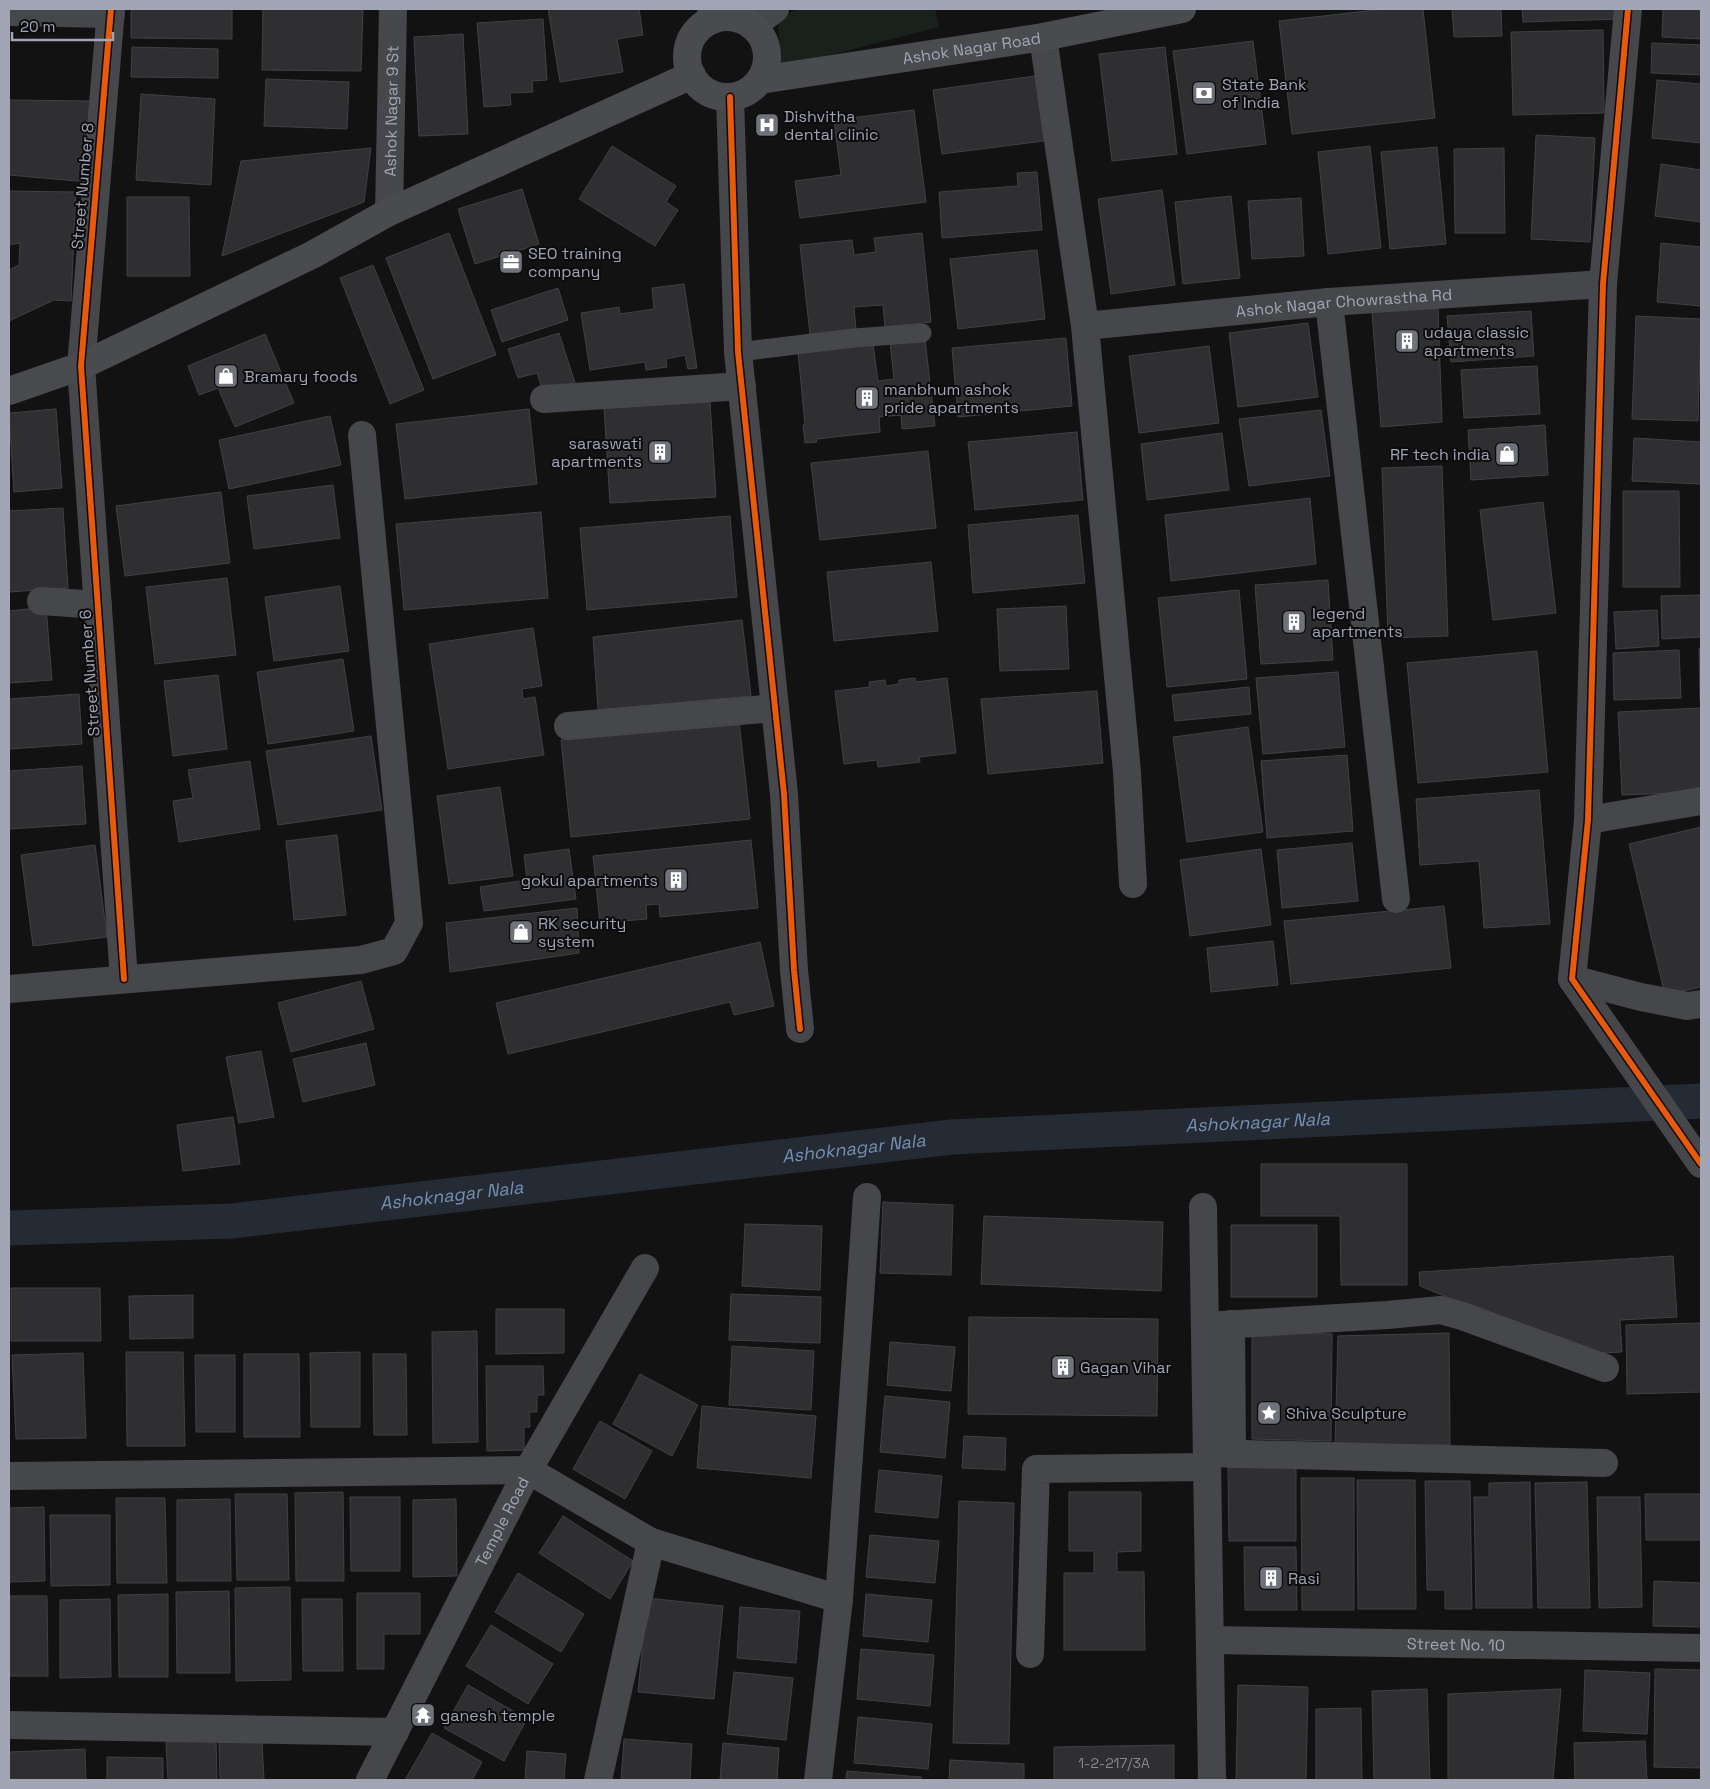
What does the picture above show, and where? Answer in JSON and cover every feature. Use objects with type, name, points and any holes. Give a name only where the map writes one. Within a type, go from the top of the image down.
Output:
[{"type":"main road","name":"Ashok Nagar Road","points":[[760,80],[1043,37],[1182,9]]},
{"type":"main road","points":[[711,14],[740,19],[752,26],[764,42],[767,61],[760,80],[747,93],[730,97],[718,96],[708,92],[698,84],[692,75],[688,63],[688,50],[693,38],[711,14]]},
{"type":"main road","points":[[9,391],[81,366],[312,255],[390,212],[692,75]]},
{"type":"street","name":"Ashok Nagar 9 St","points":[[390,212],[393,9]]},
{"type":"street","points":[[752,26],[775,9]]},
{"type":"street","points":[[1628,9],[1603,284],[1588,820],[1572,979],[1701,1164]]},
{"type":"street","points":[[9,12],[111,11]]},
{"type":"street","name":"Street Number 8","points":[[81,366],[111,11]]},
{"type":"street","points":[[1043,37],[1085,326],[1127,772],[1133,884]]},
{"type":"street","points":[[730,97],[738,352],[784,794],[794,970],[800,1029]]},
{"type":"street","name":"Ashok Nagar Chowrastha Rd","points":[[1085,326],[1329,302],[1603,284]]},
{"type":"street","points":[[1329,302],[1396,899]]},
{"type":"street","name":"Street Number 6","points":[[81,366],[124,979]]},
{"type":"street","points":[[544,399],[742,386]]},
{"type":"street","points":[[9,990],[361,960],[394,951],[409,923],[362,435]]},
{"type":"street","points":[[41,601],[98,605]]},
{"type":"street","points":[[568,726],[775,708]]},
{"type":"street","points":[[1588,820],[1701,801]]},
{"type":"street","points":[[1572,979],[1678,1005],[1701,1004]]},
{"type":"street","points":[[818,1780],[839,1599],[867,1197]]},
{"type":"street","points":[[1203,1207],[1205,1326],[1215,1458]]},
{"type":"street","name":"Temple Road","points":[[370,1780],[528,1470],[645,1268]]},
{"type":"street","points":[[1205,1326],[1441,1310],[1605,1368]]},
{"type":"street","points":[[1212,1780],[1210,1640],[1215,1458],[1232,1324]]},
{"type":"street","points":[[1030,1654],[1036,1469],[1215,1458],[1604,1463]]},
{"type":"street","points":[[9,1476],[528,1470],[651,1542],[839,1599]]},
{"type":"street","points":[[598,1780],[651,1542]]},
{"type":"street","name":"Street No. 10","points":[[1210,1640],[1701,1648]]},
{"type":"street","points":[[9,1725],[395,1732]]},
{"type":"lane","points":[[738,352],[854,338],[922,333]]},
{"type":"shaded area","points":[[797,9],[935,9],[939,27],[780,68],[778,20]]},
{"type":"building","points":[[131,9],[232,9],[232,39],[131,38]]},
{"type":"building","points":[[263,9],[363,9],[361,71],[262,70]]},
{"type":"building","points":[[548,9],[639,9],[643,35],[617,39],[623,72],[560,82]]},
{"type":"building","points":[[1384,9],[1423,9],[1435,118],[1292,134],[1279,21]]},
{"type":"building","points":[[1452,9],[1501,9],[1502,36],[1454,37]]},
{"type":"building","points":[[1522,9],[1620,9],[1620,19],[1523,22]]},
{"type":"building","points":[[1663,9],[1701,9],[1701,39],[1662,37]]},
{"type":"building","points":[[543,19],[547,80],[532,81],[533,92],[510,93],[511,105],[484,107],[477,23]]},
{"type":"building","points":[[1603,30],[1604,113],[1513,115],[1511,32]]},
{"type":"building","points":[[463,34],[468,134],[419,136],[414,37]]},
{"type":"building","points":[[1253,41],[1266,144],[1187,154],[1173,51]]},
{"type":"building","points":[[1652,43],[1701,45],[1701,75],[1651,73]]},
{"type":"building","points":[[132,47],[218,49],[218,78],[131,77]]},
{"type":"building","points":[[1165,47],[1177,154],[1112,161],[1099,54]]},
{"type":"building","points":[[1035,76],[1044,141],[942,154],[933,90]]},
{"type":"building","points":[[266,79],[349,82],[347,129],[264,126]]},
{"type":"building","points":[[1657,80],[1701,84],[1701,143],[1652,138]]},
{"type":"building","points":[[141,94],[215,99],[211,185],[136,180]]},
{"type":"building","points":[[9,100],[91,101],[88,182],[9,175]]},
{"type":"building","points":[[914,110],[926,202],[800,218],[795,181],[841,175],[834,120]]},
{"type":"building","points":[[1536,135],[1595,138],[1590,242],[1531,239]]},
{"type":"building","points":[[612,146],[676,186],[666,202],[678,210],[655,246],[579,199]]},
{"type":"building","points":[[1370,146],[1381,248],[1328,254],[1318,152]]},
{"type":"building","points":[[1437,147],[1446,244],[1390,249],[1381,152]]},
{"type":"building","points":[[371,148],[364,202],[222,256],[241,161]]},
{"type":"building","points":[[1504,148],[1505,233],[1455,233],[1454,149]]},
{"type":"building","points":[[1661,164],[1701,170],[1701,222],[1655,216]]},
{"type":"building","points":[[1037,172],[1042,230],[942,238],[939,192],[1018,186],[1017,173]]},
{"type":"building","points":[[522,189],[539,244],[475,264],[458,209]]},
{"type":"building","points":[[1162,190],[1175,285],[1111,294],[1098,199]]},
{"type":"building","points":[[9,191],[76,192],[71,301],[54,300],[9,321],[9,270],[19,265],[20,243],[9,245]]},
{"type":"building","points":[[1231,196],[1240,278],[1183,284],[1175,202]]},
{"type":"building","points":[[127,197],[189,197],[190,276],[127,276]]},
{"type":"building","points":[[1301,198],[1304,256],[1252,259],[1248,201]]},
{"type":"building","points":[[449,233],[496,355],[433,379],[386,258]]},
{"type":"building","points":[[922,233],[931,322],[885,327],[883,305],[854,307],[856,330],[810,334],[800,245],[852,240],[854,255],[876,252],[874,238]]},
{"type":"building","points":[[1661,243],[1701,247],[1701,306],[1657,302]]},
{"type":"building","points":[[1037,250],[1045,319],[958,329],[950,259]]},
{"type":"building","points":[[373,265],[424,390],[390,404],[340,278]]},
{"type":"building","points":[[684,284],[697,368],[688,369],[685,355],[666,359],[667,367],[646,370],[645,362],[590,370],[581,313],[619,307],[620,314],[654,309],[652,288]]},
{"type":"building","points":[[558,288],[568,320],[502,342],[491,310]]},
{"type":"building","name":"udaya classic apartments","points":[[1438,308],[1442,422],[1381,427],[1372,312]]},
{"type":"building","points":[[1531,311],[1534,356],[1451,362],[1447,316]]},
{"type":"building","points":[[1636,316],[1701,319],[1698,421],[1632,419]]},
{"type":"building","points":[[1308,323],[1318,397],[1238,407],[1229,333]]},
{"type":"building","points":[[559,333],[576,386],[544,395],[537,373],[518,378],[508,349]]},
{"type":"building","points":[[265,334],[294,403],[235,427],[218,388],[199,395],[188,366]]},
{"type":"building","points":[[1066,338],[1072,406],[958,417],[952,348]]},
{"type":"building","name":"manbhum ashok pride apartments","points":[[925,339],[935,426],[902,429],[901,415],[879,417],[880,432],[816,439],[817,442],[805,443],[798,352],[873,344],[878,381],[894,379],[890,342]]},
{"type":"building","points":[[1209,346],[1219,423],[1139,433],[1129,356]]},
{"type":"building","points":[[1537,366],[1540,414],[1464,418],[1461,370]]},
{"type":"building","name":"saraswati apartments","points":[[710,402],[716,497],[610,503],[604,408]]},
{"type":"building","points":[[56,409],[62,488],[14,492],[9,413]]},
{"type":"building","points":[[529,409],[537,484],[405,499],[396,424]]},
{"type":"building","points":[[1321,410],[1330,476],[1249,486],[1239,419]]},
{"type":"building","points":[[330,416],[341,465],[229,489],[219,440]]},
{"type":"building","points":[[1545,425],[1548,475],[1471,480],[1468,430]]},
{"type":"building","points":[[1077,432],[1083,500],[975,510],[968,442]]},
{"type":"building","points":[[1222,433],[1229,490],[1147,500],[1141,444]]},
{"type":"building","points":[[1634,438],[1701,442],[1701,484],[1632,481]]},
{"type":"building","points":[[928,451],[936,528],[820,540],[811,463]]},
{"type":"building","points":[[1442,466],[1448,636],[1388,638],[1382,468]]},
{"type":"building","points":[[333,485],[340,538],[254,549],[247,496]]},
{"type":"building","points":[[1623,491],[1679,491],[1680,587],[1623,587]]},
{"type":"building","points":[[221,492],[230,563],[125,576],[116,506]]},
{"type":"building","points":[[1310,498],[1316,564],[1171,581],[1165,515]]},
{"type":"building","points":[[1543,502],[1556,613],[1493,620],[1480,510]]},
{"type":"building","points":[[63,508],[68,588],[9,592],[9,511]]},
{"type":"building","points":[[541,512],[548,598],[404,610],[396,524]]},
{"type":"building","points":[[1078,515],[1085,583],[973,593],[968,525]]},
{"type":"building","points":[[730,516],[737,597],[587,610],[580,528]]},
{"type":"building","points":[[931,562],[938,631],[834,641],[827,572]]},
{"type":"building","points":[[227,578],[236,655],[155,664],[146,587]]},
{"type":"building","name":"legend apartments","points":[[1328,580],[1333,660],[1261,664],[1255,585]]},
{"type":"building","points":[[340,586],[349,651],[274,661],[265,597]]},
{"type":"building","points":[[1239,590],[1247,679],[1167,687],[1158,598]]},
{"type":"building","points":[[1701,595],[1701,637],[1662,639],[1661,596]]},
{"type":"building","points":[[1066,606],[1069,669],[1000,671],[997,609]]},
{"type":"building","points":[[46,607],[52,680],[9,683],[9,611]]},
{"type":"building","points":[[1657,610],[1659,646],[1616,649],[1614,612]]},
{"type":"building","points":[[742,620],[751,696],[598,710],[593,637]]},
{"type":"building","points":[[533,628],[542,686],[522,689],[523,699],[535,697],[544,755],[448,769],[429,644]]},
{"type":"building","points":[[1699,648],[1701,648],[1701,701],[1700,701]]},
{"type":"building","points":[[1679,650],[1681,698],[1614,700],[1613,653]]},
{"type":"building","points":[[1537,651],[1548,772],[1418,783],[1407,663]]},
{"type":"building","points":[[343,659],[354,731],[268,744],[257,672]]},
{"type":"building","points":[[1338,672],[1345,747],[1263,754],[1256,678]]},
{"type":"building","points":[[218,675],[227,749],[173,756],[164,681]]},
{"type":"building","points":[[915,678],[916,682],[947,678],[956,753],[919,757],[920,762],[878,767],[877,760],[844,764],[835,691],[870,687],[869,682],[885,680],[886,686],[899,684],[899,680]]},
{"type":"building","points":[[1249,687],[1251,714],[1175,721],[1172,695]]},
{"type":"building","points":[[1097,691],[1103,763],[988,774],[981,699]]},
{"type":"building","points":[[79,694],[82,744],[9,749],[9,699]]},
{"type":"building","points":[[1701,708],[1701,792],[1622,795],[1618,712]]},
{"type":"building","points":[[739,721],[750,819],[571,837],[561,740]]},
{"type":"building","points":[[1248,727],[1263,832],[1187,842],[1173,737]]},
{"type":"building","points":[[371,736],[382,810],[278,825],[266,751]]},
{"type":"building","points":[[1347,755],[1353,831],[1267,838],[1261,761]]},
{"type":"building","points":[[250,761],[260,829],[179,842],[173,801],[193,798],[188,770]]},
{"type":"building","points":[[82,766],[86,824],[9,829],[9,771]]},
{"type":"building","points":[[500,787],[513,876],[449,884],[437,796]]},
{"type":"building","points":[[1539,790],[1550,924],[1484,928],[1479,861],[1420,865],[1416,799]]},
{"type":"building","points":[[1701,827],[1701,987],[1665,995],[1629,844]]},
{"type":"building","points":[[337,835],[346,915],[294,920],[286,841]]},
{"type":"building","name":"gokul apartments","points":[[751,840],[758,908],[660,917],[659,904],[646,905],[647,919],[600,923],[593,856]]},
{"type":"building","points":[[1352,843],[1358,901],[1282,908],[1277,850]]},
{"type":"building","points":[[95,845],[107,937],[33,946],[21,855]]},
{"type":"building","points":[[569,849],[576,899],[484,911],[480,887],[527,880],[524,855]]},
{"type":"building","points":[[1261,849],[1271,925],[1190,936],[1180,860]]},
{"type":"building","points":[[1444,906],[1451,968],[1291,984],[1284,921]]},
{"type":"building","points":[[577,908],[579,953],[450,972],[446,923]]},
{"type":"building","points":[[1273,941],[1278,985],[1211,992],[1207,948]]},
{"type":"building","points":[[760,942],[774,1006],[734,1015],[730,1002],[508,1054],[496,1003]]},
{"type":"building","points":[[361,981],[374,1029],[291,1052],[278,1003]]},
{"type":"building","points":[[366,1043],[375,1085],[303,1102],[293,1059]]},
{"type":"building","points":[[261,1051],[274,1117],[239,1123],[226,1057]]},
{"type":"building","points":[[233,1117],[240,1164],[183,1171],[177,1125]]},
{"type":"building","points":[[1261,1164],[1407,1164],[1407,1285],[1341,1285],[1340,1216],[1261,1216]]},
{"type":"building","points":[[883,1202],[953,1205],[951,1275],[880,1273]]},
{"type":"building","points":[[984,1216],[1163,1222],[1161,1291],[981,1284]]},
{"type":"building","points":[[745,1224],[822,1226],[820,1290],[742,1286]]},
{"type":"building","points":[[1231,1225],[1317,1225],[1317,1297],[1231,1297]]},
{"type":"building","points":[[1673,1256],[1677,1317],[1620,1320],[1622,1352],[1585,1354],[1420,1286],[1419,1272]]},
{"type":"building","points":[[11,1288],[100,1288],[101,1341],[11,1341]]},
{"type":"building","points":[[731,1294],[821,1297],[820,1343],[729,1340]]},
{"type":"building","points":[[193,1295],[193,1338],[130,1339],[129,1296]]},
{"type":"building","points":[[496,1309],[564,1309],[564,1353],[496,1354]]},
{"type":"building","name":"Gagan Vihar","points":[[969,1317],[1158,1319],[1157,1416],[968,1414]]},
{"type":"building","points":[[1701,1323],[1701,1392],[1627,1394],[1626,1325]]},
{"type":"building","points":[[477,1331],[478,1442],[433,1443],[432,1332]]},
{"type":"building","points":[[1252,1333],[1332,1334],[1331,1441],[1252,1439]]},
{"type":"building","points":[[1449,1333],[1450,1445],[1335,1445],[1338,1336]]},
{"type":"building","points":[[890,1342],[955,1347],[951,1391],[887,1385]]},
{"type":"building","points":[[732,1346],[814,1351],[811,1410],[729,1405]]},
{"type":"building","points":[[126,1352],[183,1352],[185,1446],[127,1446]]},
{"type":"building","points":[[360,1352],[360,1427],[311,1427],[310,1353]]},
{"type":"building","points":[[83,1353],[86,1438],[16,1439],[12,1355]]},
{"type":"building","points":[[244,1354],[299,1354],[300,1437],[244,1437]]},
{"type":"building","points":[[373,1354],[406,1354],[407,1435],[374,1435]]},
{"type":"building","points":[[195,1355],[235,1355],[235,1432],[196,1432]]},
{"type":"building","points":[[486,1366],[543,1366],[544,1395],[537,1395],[537,1412],[529,1412],[530,1427],[524,1427],[524,1450],[487,1451]]},
{"type":"building","points":[[640,1374],[698,1405],[672,1456],[613,1424]]},
{"type":"building","points":[[885,1396],[950,1402],[945,1458],[880,1452]]},
{"type":"building","points":[[702,1406],[816,1416],[811,1478],[697,1468]]},
{"type":"building","points":[[600,1421],[652,1451],[625,1499],[573,1469]]},
{"type":"building","points":[[964,1436],[1006,1438],[1005,1470],[962,1468]]},
{"type":"building","points":[[1228,1467],[1296,1467],[1296,1541],[1229,1541]]},
{"type":"building","points":[[879,1470],[942,1476],[938,1518],[875,1512]]},
{"type":"building","points":[[1301,1478],[1354,1478],[1354,1610],[1302,1610]]},
{"type":"building","points":[[1357,1480],[1415,1480],[1416,1609],[1358,1609]]},
{"type":"building","points":[[1425,1481],[1470,1481],[1472,1609],[1445,1609],[1445,1590],[1427,1590]]},
{"type":"building","points":[[1530,1482],[1532,1608],[1476,1608],[1474,1497],[1489,1497],[1489,1483]]},
{"type":"building","points":[[1587,1482],[1590,1608],[1538,1608],[1535,1483]]},
{"type":"building","points":[[343,1492],[344,1581],[296,1581],[295,1493]]},
{"type":"building","points":[[1069,1492],[1141,1492],[1141,1551],[1117,1552],[1117,1572],[1144,1572],[1145,1650],[1064,1650],[1064,1573],[1094,1573],[1094,1551],[1069,1551]]},
{"type":"building","points":[[235,1494],[287,1494],[289,1580],[237,1580]]},
{"type":"building","points":[[1645,1494],[1701,1494],[1701,1540],[1646,1540]]},
{"type":"building","points":[[350,1497],[400,1497],[400,1571],[351,1571]]},
{"type":"building","points":[[1597,1497],[1640,1497],[1642,1607],[1599,1608]]},
{"type":"building","points":[[116,1498],[165,1498],[167,1583],[117,1583]]},
{"type":"building","points":[[230,1499],[231,1581],[177,1581],[177,1500]]},
{"type":"building","points":[[456,1499],[457,1576],[413,1577],[413,1500]]},
{"type":"building","points":[[959,1501],[1014,1503],[1009,1744],[953,1743]]},
{"type":"building","points":[[44,1507],[45,1581],[9,1582],[9,1508]]},
{"type":"building","points":[[50,1515],[110,1515],[110,1585],[51,1586]]},
{"type":"building","points":[[563,1516],[633,1561],[610,1599],[539,1553]]},
{"type":"building","points":[[870,1535],[939,1541],[935,1583],[866,1577]]},
{"type":"building","name":"Rasi","points":[[1244,1547],[1296,1547],[1297,1610],[1245,1610]]},
{"type":"building","points":[[518,1573],[584,1614],[561,1652],[495,1612]]},
{"type":"building","points":[[1654,1581],[1701,1583],[1701,1627],[1653,1626]]},
{"type":"building","points":[[290,1587],[291,1680],[236,1681],[235,1588]]},
{"type":"building","points":[[229,1591],[230,1673],[177,1673],[176,1592]]},
{"type":"building","points":[[357,1593],[420,1593],[420,1634],[384,1634],[384,1669],[357,1669]]},
{"type":"building","points":[[168,1594],[168,1677],[119,1677],[118,1595]]},
{"type":"building","points":[[866,1594],[932,1600],[928,1642],[863,1636]]},
{"type":"building","points":[[9,1596],[47,1596],[48,1676],[9,1676]]},
{"type":"building","points":[[647,1598],[723,1606],[714,1699],[638,1692]]},
{"type":"building","points":[[110,1599],[111,1677],[60,1678],[60,1600]]},
{"type":"building","points":[[302,1599],[342,1599],[343,1671],[303,1671]]},
{"type":"building","points":[[740,1607],[800,1611],[796,1663],[737,1658]]},
{"type":"building","points":[[491,1625],[553,1664],[528,1704],[466,1666]]},
{"type":"building","points":[[861,1649],[934,1655],[930,1706],[857,1699]]},
{"type":"building","points":[[1655,1669],[1701,1670],[1701,1768],[1654,1767]]},
{"type":"building","points":[[1585,1670],[1650,1673],[1647,1734],[1583,1731]]},
{"type":"building","points":[[734,1672],[793,1678],[786,1740],[727,1734]]},
{"type":"building","points":[[468,1685],[527,1719],[504,1761],[444,1728]]},
{"type":"building","points":[[1238,1685],[1308,1687],[1306,1780],[1236,1780]]},
{"type":"building","points":[[1427,1689],[1430,1780],[1374,1780],[1372,1691]]},
{"type":"building","points":[[1561,1689],[1553,1780],[1448,1780],[1448,1694]]},
{"type":"building","points":[[1361,1708],[1362,1780],[1316,1780],[1316,1709]]},
{"type":"building","points":[[858,1717],[932,1724],[928,1769],[854,1763]]},
{"type":"building","points":[[432,1733],[482,1762],[472,1780],[405,1780]]},
{"type":"building","points":[[624,1739],[692,1744],[690,1780],[621,1780]]},
{"type":"building","points":[[216,1741],[217,1780],[168,1780],[166,1742]]},
{"type":"building","points":[[262,1741],[264,1780],[220,1780],[219,1742]]},
{"type":"building","points":[[1645,1741],[1647,1780],[1575,1780],[1574,1743]]},
{"type":"building","points":[[723,1743],[779,1748],[777,1780],[720,1780]]},
{"type":"building","points":[[1174,1745],[1174,1780],[1054,1780],[1054,1747]]},
{"type":"building","points":[[85,1749],[86,1780],[9,1780],[9,1752]]},
{"type":"building","points":[[527,1751],[566,1754],[564,1780],[525,1780]]},
{"type":"building","points":[[107,1757],[163,1758],[163,1780],[107,1780]]},
{"type":"building","points":[[950,1760],[1024,1764],[1024,1780],[949,1780]]},
{"type":"building","points":[[847,1771],[921,1777],[921,1780],[846,1780]]},
{"type":"waterway","name":"Ashoknagar Nala","points":[[9,1228],[232,1221],[952,1137],[1701,1101]]},
{"type":"cycle path","points":[[111,9],[81,366],[124,979]]},
{"type":"cycle path","points":[[1628,9],[1603,284],[1588,820],[1572,979],[1701,1164]]},
{"type":"cycle path","points":[[730,97],[738,352],[784,794],[794,970],[800,1029]]},
{"type":"place","name":"State Bank of India","points":[[1204,93]]},
{"type":"place","name":"Dishvitha dental clinic","points":[[767,125]]},
{"type":"place","name":"SEO training company","points":[[511,262]]},
{"type":"place","name":"udaya classic apartments","points":[[1407,341]]},
{"type":"place","name":"Bramary foods","points":[[226,376]]},
{"type":"place","name":"manbhum ashok pride apartments","points":[[867,398]]},
{"type":"place","name":"saraswati apartments","points":[[660,452]]},
{"type":"place","name":"RF tech india","points":[[1507,454]]},
{"type":"place","name":"legend apartments","points":[[1294,622]]},
{"type":"place","name":"gokul apartments","points":[[676,880]]},
{"type":"place","name":"RK security system","points":[[521,932]]},
{"type":"place","name":"Gagan Vihar","points":[[1063,1367]]},
{"type":"place","name":"Shiva Sculpture","points":[[1269,1413]]},
{"type":"place","name":"Rasi","points":[[1271,1578]]},
{"type":"place","name":"ganesh temple","points":[[423,1715]]}]
